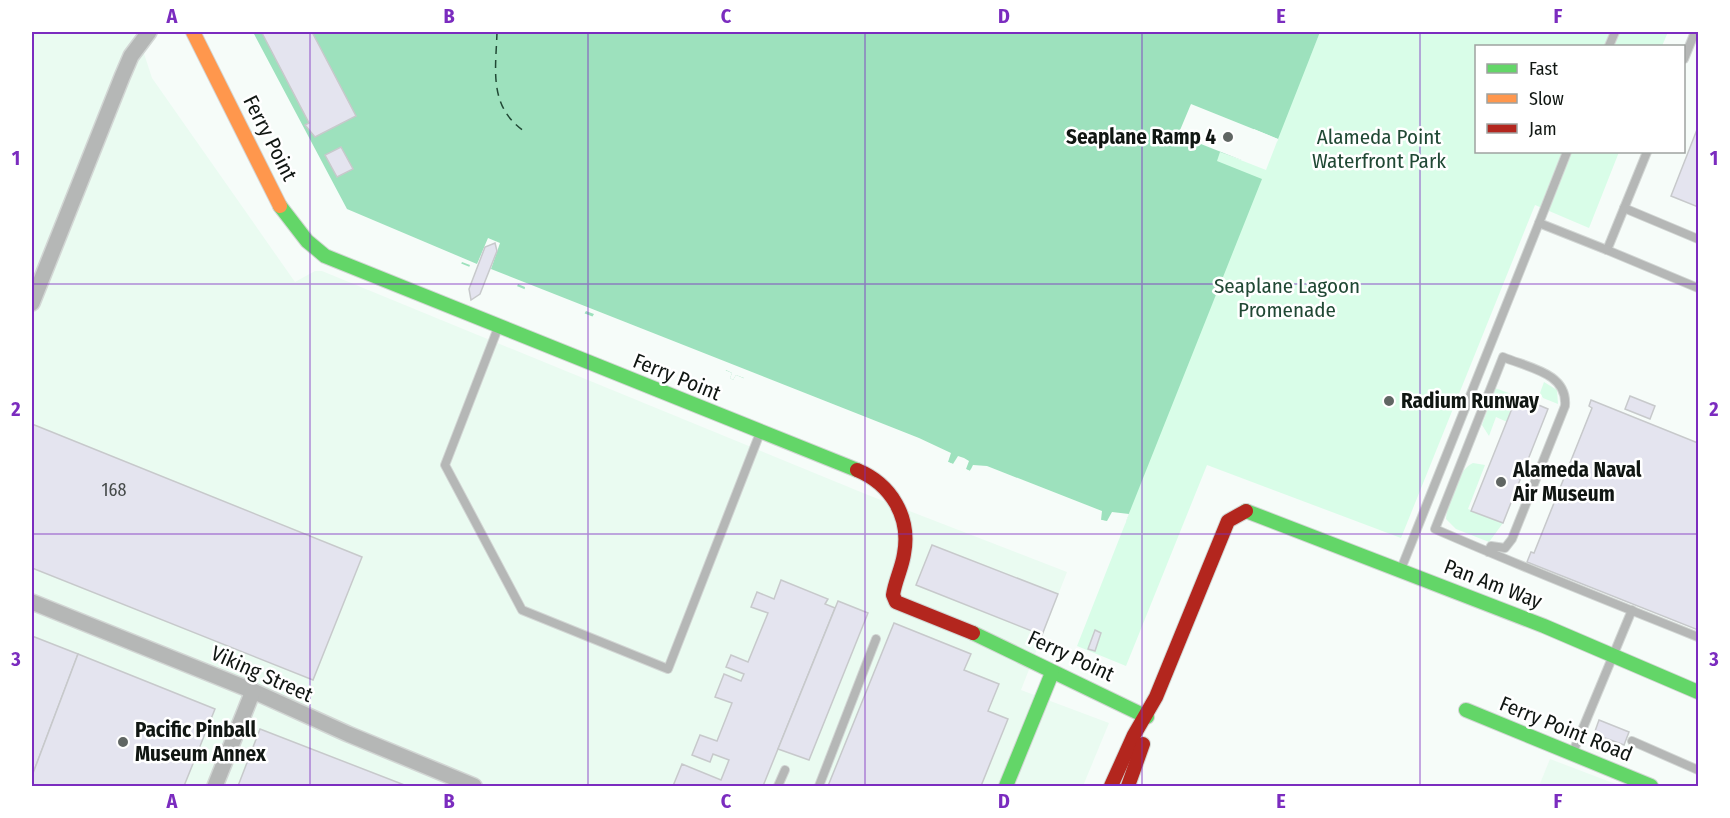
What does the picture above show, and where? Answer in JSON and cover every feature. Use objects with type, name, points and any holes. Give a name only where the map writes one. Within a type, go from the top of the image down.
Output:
[{"type":"street","points":[[32,303],[131,56],[149,32]]},
{"type":"street","name":"Ferry Point","points":[[193,32],[253,155],[294,225],[311,245],[335,260],[498,328],[884,484],[900,514],[905,532],[905,550],[893,595],[896,602],[974,633],[1052,673],[1120,702],[1147,717]]},
{"type":"street","name":"Pan Am Way","points":[[1147,717],[1228,520],[1247,511],[1698,692]]},
{"type":"street","name":"Viking Street","points":[[32,602],[253,691],[348,734],[474,786]]},
{"type":"street","points":[[1006,786],[1052,673]]},
{"type":"street","points":[[215,786],[253,691]]},
{"type":"street","name":"Ferry Point Road","points":[[1466,710],[1651,786]]},
{"type":"street","points":[[1111,786],[1130,743],[1147,717]]},
{"type":"street","points":[[1128,786],[1144,740],[1147,717]]},
{"type":"lane","points":[[1685,54],[1695,32]]},
{"type":"lane","points":[[1401,571],[1568,153]]},
{"type":"lane","points":[[1607,250],[1647,153]]},
{"type":"lane","points":[[1624,208],[1698,239]]},
{"type":"lane","points":[[1539,223],[1698,288]]},
{"type":"lane","points":[[498,328],[445,465],[522,610],[668,669],[760,433]]},
{"type":"lane","points":[[1488,552],[1491,546],[1505,548],[1512,539],[1565,406],[1564,388],[1557,380],[1503,357],[1435,529],[1488,552],[1698,637]]},
{"type":"lane","points":[[1573,754],[1632,610]]},
{"type":"lane","points":[[819,786],[876,639]]},
{"type":"lane","points":[[1632,741],[1698,770]]},
{"type":"lane","points":[[778,786],[785,770]]},
{"type":"shaded area","points":[[32,32],[137,32],[152,78],[295,282],[315,271],[322,271],[868,495],[1067,572],[1021,690],[1109,723],[1083,786],[32,786]]},
{"type":"shaded area","points":[[247,32],[1320,32],[1278,139],[1254,129],[1242,160],[1220,152],[1217,161],[1262,179],[1126,521],[1107,522],[971,469],[970,471],[736,375],[733,380],[730,378],[732,373],[725,370],[341,215]]},
{"type":"shaded area","points":[[1550,759],[1621,786],[1539,786]]},
{"type":"green space","points":[[1320,32],[1668,32],[1662,45],[1475,45],[1475,153],[1619,153],[1589,228],[1535,205],[1401,538],[1207,465],[1126,666],[1077,646],[1129,514],[1210,148],[1266,170],[1278,139],[1220,115],[1310,57]]},
{"type":"green space","points":[[1544,382],[1557,390],[1558,404],[1543,398],[1540,393]]},
{"type":"green space","points":[[1495,388],[1517,396],[1507,422],[1496,417],[1489,436],[1482,425]]},
{"type":"green space","points":[[1473,463],[1485,465],[1468,509],[1503,523],[1489,542],[1456,529],[1446,519],[1451,496],[1458,479]]},
{"type":"pier","points":[[244,32],[253,32],[347,209],[477,264],[488,238],[500,243],[491,269],[919,438],[951,453],[948,462],[953,464],[958,456],[969,461],[966,469],[970,471],[973,465],[987,466],[1102,511],[1101,520],[1107,521],[1112,512],[1129,514],[1125,524],[1112,526],[1099,523],[973,473],[969,474],[963,469],[947,465],[744,381],[744,378],[736,375],[733,380],[730,378],[732,373],[726,370],[724,373],[591,319],[594,314],[586,311],[583,316],[524,292],[525,287],[518,284],[516,289],[468,270],[470,265],[462,262],[460,266],[340,217]]},
{"type":"pier","name":"Seaplane Ramp 4","points":[[1191,104],[1278,139],[1277,142],[1255,133],[1244,161],[1178,135]]},
{"type":"building","points":[[312,32],[356,116],[315,137],[305,125],[309,123],[262,33]]},
{"type":"building","points":[[1698,127],[1698,207],[1671,196]]},
{"type":"building","points":[[341,147],[353,169],[337,177],[325,155]]},
{"type":"building","points":[[495,243],[497,251],[480,294],[471,300],[469,289],[485,247]]},
{"type":"building","name":"Alameda Naval Air Museum","points":[[1517,396],[1548,409],[1503,523],[1471,511]]},
{"type":"building","points":[[1630,396],[1655,406],[1650,419],[1625,409]]},
{"type":"building","points":[[1591,400],[1698,443],[1698,630],[1527,562],[1531,552],[1534,553],[1592,408],[1589,406]]},
{"type":"building","points":[[32,424],[362,557],[313,680],[32,568]]},
{"type":"building","points":[[932,545],[1058,594],[1042,635],[916,585]]},
{"type":"building","points":[[781,580],[828,599],[825,604],[835,608],[763,786],[673,786],[682,764],[721,780],[729,760],[713,754],[710,762],[692,755],[700,735],[717,741],[732,703],[715,697],[724,674],[741,681],[744,674],[726,667],[731,655],[748,662],[768,613],[751,607],[757,592],[774,599]]},
{"type":"building","points":[[838,601],[868,613],[809,760],[778,749]]},
{"type":"building","points":[[894,623],[971,654],[964,670],[999,684],[988,711],[1008,719],[981,786],[828,786]]},
{"type":"building","points":[[1095,630],[1101,633],[1095,651],[1088,649]]},
{"type":"building","points":[[32,636],[78,654],[32,776]]},
{"type":"building","name":"Pacific Pinball Museum Annex","points":[[78,654],[215,709],[184,786],[38,786],[32,784],[32,776]]},
{"type":"building","points":[[1599,720],[1629,732],[1624,745],[1594,734]]},
{"type":"building","points":[[260,729],[407,786],[238,786]]},
{"type":"ferry route","points":[[497,32],[496,73],[499,98],[512,121],[524,131]]},
{"type":"traffic: fast","points":[[280,206],[307,241],[325,256],[857,470]]},
{"type":"traffic: fast","points":[[1246,511],[1544,626],[1698,692]]},
{"type":"traffic: fast","points":[[973,633],[1147,717]]},
{"type":"traffic: fast","points":[[1006,786],[1052,673]]},
{"type":"traffic: fast","points":[[1466,710],[1651,786]]},
{"type":"traffic: slow","points":[[193,32],[280,206]]},
{"type":"traffic: jam","points":[[857,470],[869,476],[889,493],[901,515],[905,540],[903,559],[893,595],[896,602],[973,633]]},
{"type":"traffic: jam","points":[[1111,786],[1134,735],[1156,697],[1228,521],[1246,511]]},
{"type":"traffic: jam","points":[[1128,786],[1143,744]]},
{"type":"place","name":"Seaplane Ramp 4","points":[[1228,137]]},
{"type":"place","name":"Radium Runway","points":[[1389,401]]},
{"type":"place","name":"Alameda Naval Air Museum","points":[[1501,482]]},
{"type":"place","name":"Pacific Pinball Museum Annex","points":[[123,742]]},
{"type":"park label","name":"Alameda Point Waterfront Park","points":[[1379,149]]},
{"type":"park label","name":"Seaplane Lagoon Promenade","points":[[1287,298]]}]
